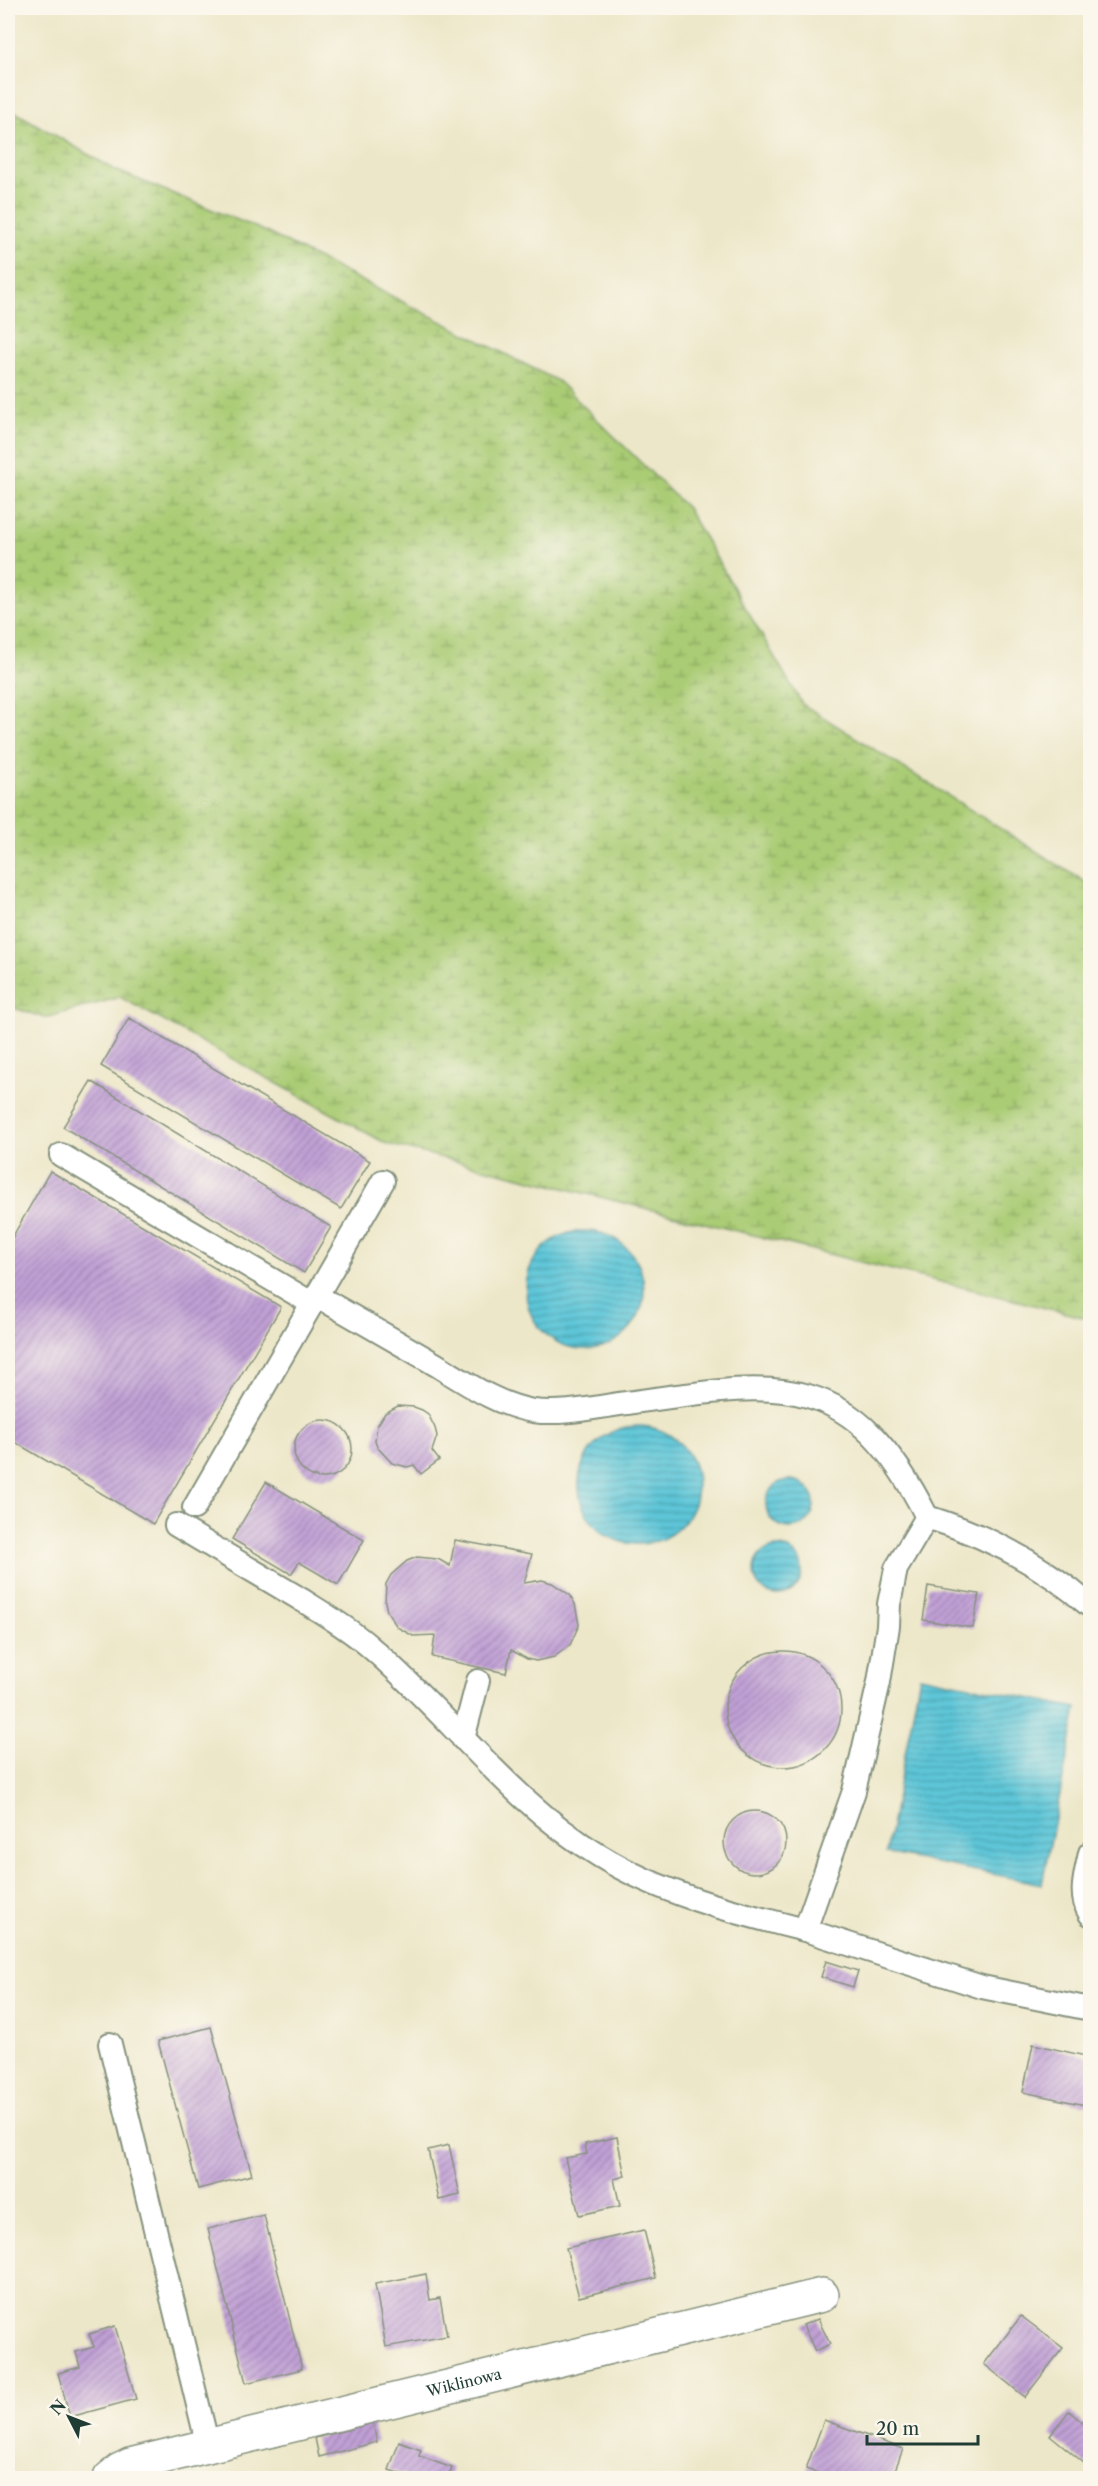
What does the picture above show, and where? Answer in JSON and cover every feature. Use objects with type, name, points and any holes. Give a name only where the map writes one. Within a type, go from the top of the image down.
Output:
[{"type":"street","name":"Wiklinowa","points":[[110,2478],[130,2466],[822,2295]]},
{"type":"lane","points":[[61,1155],[315,1300],[484,1393],[531,1410],[564,1412],[751,1388],[801,1393],[823,1401],[845,1411],[876,1442],[909,1483],[927,1517],[963,1529],[1014,1552],[1058,1580],[1090,1606]]},
{"type":"lane","points":[[194,1508],[383,1181]]},
{"type":"lane","points":[[805,1930],[854,1791],[879,1682],[896,1569],[927,1517]]},
{"type":"lane","points":[[176,1525],[320,1612],[367,1644],[541,1813],[608,1861],[634,1875],[696,1900],[805,1930],[973,1984],[1090,2009]]},
{"type":"lane","points":[[463,1739],[478,1681]]},
{"type":"lane","points":[[1090,1853],[1083,1886],[1084,1900],[1090,1914]]},
{"type":"lane","points":[[110,2044],[208,2446]]},
{"type":"green space","points":[[8,108],[115,170],[262,230],[558,381],[687,508],[802,704],[1090,885],[1090,1319],[387,1144],[120,997],[45,1018],[8,1006]]},
{"type":"water","points":[[585,1231],[618,1241],[634,1257],[644,1290],[634,1323],[618,1339],[585,1349],[552,1339],[536,1323],[526,1290],[536,1257],[552,1241]]},
{"type":"water","points":[[638,1426],[649,1427],[671,1436],[687,1452],[696,1474],[696,1496],[687,1518],[671,1534],[649,1543],[638,1544],[627,1543],[605,1534],[589,1518],[580,1496],[579,1485],[580,1474],[589,1452],[605,1436],[627,1427]]},
{"type":"water","points":[[790,1480],[807,1487],[814,1504],[807,1521],[790,1528],[773,1521],[766,1504],[773,1487]]},
{"type":"water","points":[[778,1547],[795,1554],[802,1571],[795,1588],[778,1595],[761,1588],[754,1571],[761,1554]]},
{"type":"water","points":[[920,1676],[1077,1708],[1042,1884],[886,1853]]},
{"type":"building","points":[[129,1018],[370,1161],[341,1209],[101,1066]]},
{"type":"building","points":[[91,1081],[331,1227],[304,1273],[63,1127]]},
{"type":"building","points":[[50,1171],[281,1307],[153,1524],[8,1438],[8,1245]]},
{"type":"building","points":[[398,1406],[422,1410],[428,1414],[435,1428],[437,1436],[432,1451],[439,1460],[421,1474],[414,1465],[407,1467],[392,1463],[377,1447],[375,1440],[377,1426],[385,1413]]},
{"type":"building","points":[[323,1420],[334,1422],[347,1433],[352,1449],[350,1460],[339,1473],[323,1478],[312,1476],[299,1465],[294,1449],[296,1438],[307,1425]]},
{"type":"building","points":[[266,1482],[364,1540],[338,1585],[299,1562],[291,1574],[232,1539]]},
{"type":"building","points":[[455,1540],[532,1554],[524,1583],[542,1580],[552,1583],[570,1595],[575,1604],[579,1625],[570,1645],[554,1657],[536,1661],[511,1650],[506,1673],[432,1657],[435,1635],[413,1636],[397,1627],[387,1611],[385,1602],[386,1584],[391,1575],[407,1561],[417,1557],[438,1559],[450,1566]]},
{"type":"building","points":[[928,1586],[979,1594],[973,1628],[923,1620]]},
{"type":"building","points":[[783,1651],[805,1655],[824,1668],[837,1687],[841,1709],[837,1731],[824,1750],[805,1763],[783,1767],[761,1763],[742,1750],[729,1731],[725,1709],[729,1687],[742,1668],[761,1655]]},
{"type":"building","points":[[755,1811],[767,1813],[777,1820],[784,1830],[786,1842],[784,1854],[777,1864],[767,1871],[755,1873],[743,1871],[733,1864],[726,1854],[724,1842],[726,1830],[733,1820],[743,1813]]},
{"type":"building","points":[[826,1961],[858,1971],[853,1987],[821,1977]]},
{"type":"building","points":[[211,2027],[252,2175],[198,2189],[158,2041]]},
{"type":"building","points":[[1033,2044],[1090,2057],[1090,2106],[1023,2092]]},
{"type":"building","points":[[617,2137],[625,2176],[614,2179],[620,2206],[579,2215],[565,2158],[587,2154],[585,2144]]},
{"type":"building","points":[[449,2145],[460,2195],[439,2200],[428,2150]]},
{"type":"building","points":[[264,2215],[302,2369],[246,2383],[208,2229]]},
{"type":"building","points":[[644,2230],[656,2278],[579,2297],[566,2248]]},
{"type":"building","points":[[426,2274],[430,2300],[440,2298],[447,2336],[386,2347],[375,2284]]},
{"type":"building","points":[[1021,2316],[1063,2348],[1025,2397],[984,2364]]},
{"type":"building","points":[[818,2319],[830,2344],[815,2351],[803,2325]]},
{"type":"building","points":[[115,2326],[136,2399],[70,2417],[58,2373],[80,2367],[76,2352],[94,2347],[89,2334]]},
{"type":"building","points":[[1069,2411],[1090,2429],[1090,2468],[1050,2435]]},
{"type":"building","points":[[824,2420],[903,2449],[892,2478],[832,2478],[806,2469]]},
{"type":"building","points":[[373,2423],[377,2442],[319,2457],[315,2438]]},
{"type":"building","points":[[399,2442],[421,2450],[419,2456],[452,2468],[448,2478],[413,2478],[389,2470]]}]
